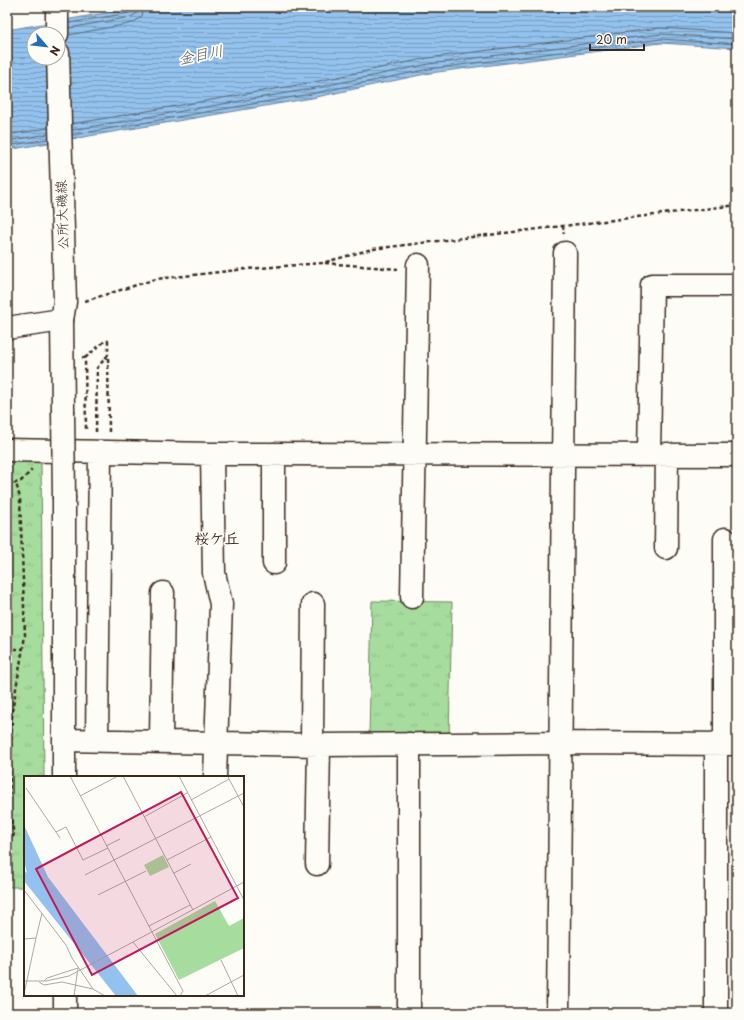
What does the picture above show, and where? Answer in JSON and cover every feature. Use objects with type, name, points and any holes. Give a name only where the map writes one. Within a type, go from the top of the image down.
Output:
[{"type":"street","points":[[57,7],[58,26]]},
{"type":"street","name":"公所大磯線","points":[[58,66],[64,290],[62,320],[64,499],[64,776]]},
{"type":"street","points":[[558,1013],[565,253]]},
{"type":"street","points":[[412,597],[418,268]]},
{"type":"street","points":[[666,548],[658,454],[652,285],[737,285]]},
{"type":"street","points":[[7,328],[62,320]]},
{"type":"street","points":[[7,450],[105,444],[212,454],[737,454]]},
{"type":"street","points":[[97,740],[105,444]]},
{"type":"street","points":[[212,454],[214,573],[221,604],[215,776]]},
{"type":"street","points":[[274,454],[274,563]]},
{"type":"street","points":[[716,1013],[726,744],[725,539]]},
{"type":"street","points":[[161,740],[163,593]]},
{"type":"street","points":[[313,604],[317,864]]},
{"type":"street","points":[[64,740],[161,740],[216,744],[315,745],[560,743],[726,744]]},
{"type":"street","points":[[409,744],[409,1013]]},
{"type":"street","points":[[65,996],[65,1013]]},
{"type":"path","points":[[322,263],[418,268]]},
{"type":"path","points":[[85,358],[105,341],[108,341],[105,444]]},
{"type":"path","points":[[85,358],[86,431],[96,433],[97,368],[108,354]]},
{"type":"path","points":[[78,355],[85,358]]},
{"type":"path","points":[[7,850],[14,834],[9,810],[12,712],[25,636],[20,498],[16,483]]},
{"type":"path","points":[[7,649],[22,649]]},
{"type":"green space","points":[[7,460],[41,460],[44,776],[24,776],[24,887],[7,887]]},
{"type":"green space","points":[[372,601],[452,602],[449,738],[369,737]]},
{"type":"water","name":"金目川","points":[[140,7],[737,7],[737,48],[661,43],[430,73],[312,98],[7,150],[7,30],[26,27],[26,66],[66,66],[66,26],[30,26]]},
{"type":"district","name":"桜ケ丘","points":[[217,539]]}]
